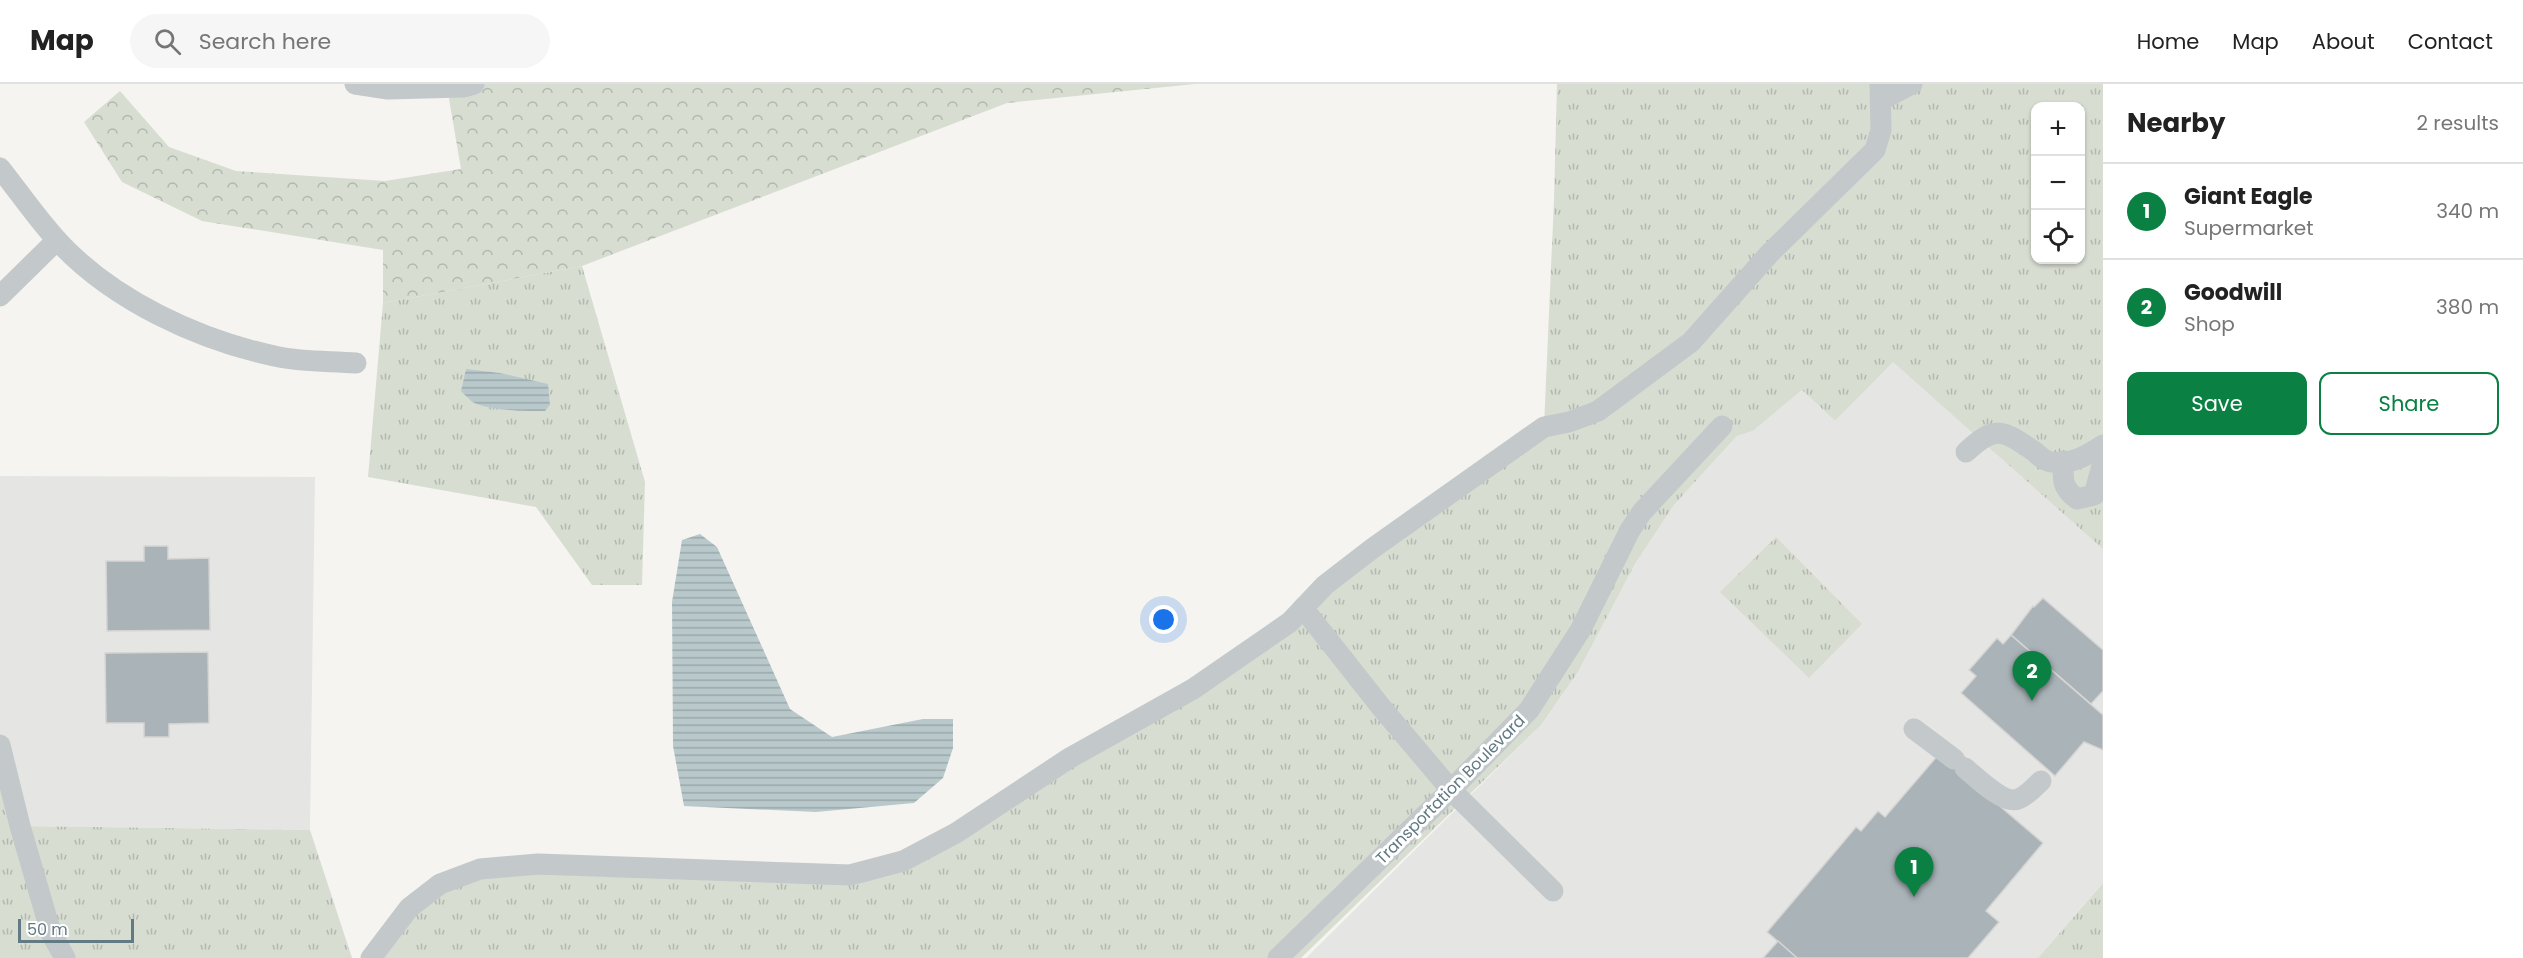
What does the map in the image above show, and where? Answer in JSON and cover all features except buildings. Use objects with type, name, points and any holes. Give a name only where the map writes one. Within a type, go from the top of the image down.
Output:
[{"type":"street","points":[[355,84],[388,89],[463,87],[474,84]]},
{"type":"street","points":[[371,958],[409,908],[440,884],[480,869],[538,864],[850,875],[903,861],[956,833],[1068,759],[1193,689],[1290,622],[1325,585],[1373,548],[1544,426],[1569,422],[1598,411],[1691,342],[1770,253],[1875,150],[1881,130],[1880,92],[1912,84]]},
{"type":"street","points":[[0,168],[57,240],[104,281],[157,314],[210,337],[280,357],[356,363]]},
{"type":"street","points":[[0,296],[57,240]]},
{"type":"street","name":"Transportation Boulevard","points":[[1278,958],[1451,790],[1529,710],[1581,629],[1630,530],[1642,512],[1722,426]]},
{"type":"street","points":[[1966,452],[1986,434],[2000,432],[2049,462],[2080,460],[2103,445]]},
{"type":"street","points":[[2064,461],[2062,480],[2066,491],[2077,499],[2094,495],[2103,462]]},
{"type":"street","points":[[1303,608],[1381,708],[1451,790],[1553,891]]},
{"type":"street","points":[[1914,729],[2001,797],[2010,801],[2019,799],[2041,781]]},
{"type":"street","points":[[0,745],[20,826],[51,933],[65,958]]},
{"type":"shaded area","points":[[1893,361],[2103,534],[2103,883],[2038,958],[1306,958],[1541,725],[1578,672],[1635,564],[1674,505],[1737,436],[1753,431],[1802,390],[1835,421]]},
{"type":"shaded area","points":[[466,369],[500,373],[548,384],[550,405],[545,411],[506,410],[486,407],[471,401],[461,391]]},
{"type":"shaded area","points":[[0,476],[315,477],[310,830],[20,826],[0,745]]},
{"type":"shaded area","points":[[700,534],[717,547],[790,709],[832,737],[923,719],[953,719],[953,748],[943,778],[914,803],[816,812],[684,806],[673,746],[672,602],[682,540]]},
{"type":"green space","points":[[474,84],[1195,84],[1007,103],[582,266],[383,303],[383,250],[202,221],[122,182],[84,122],[120,91],[169,147],[236,171],[385,181],[461,169],[447,87]]},
{"type":"green space","points":[[1557,84],[2103,84],[2103,549],[1893,362],[1835,421],[1802,390],[1753,431],[1737,436],[1674,505],[1635,564],[1578,672],[1541,725],[1301,958],[371,958],[409,908],[480,869],[808,874],[903,861],[1193,689],[1544,426]]},
{"type":"green space","points":[[582,266],[645,482],[642,585],[592,585],[536,507],[368,477],[383,303]],"holes":[[[465,370],[500,373],[544,411],[492,407]]]},
{"type":"green space","points":[[1776,537],[1862,624],[1809,678],[1720,592]]},
{"type":"green space","points":[[0,745],[20,826],[310,830],[352,958],[0,958]]},
{"type":"green space","points":[[2103,883],[2103,958],[2038,958]]},
{"type":"place","name":"Goodwill","points":[[2032,701]]},
{"type":"place","name":"Giant Eagle","points":[[1914,897]]}]
